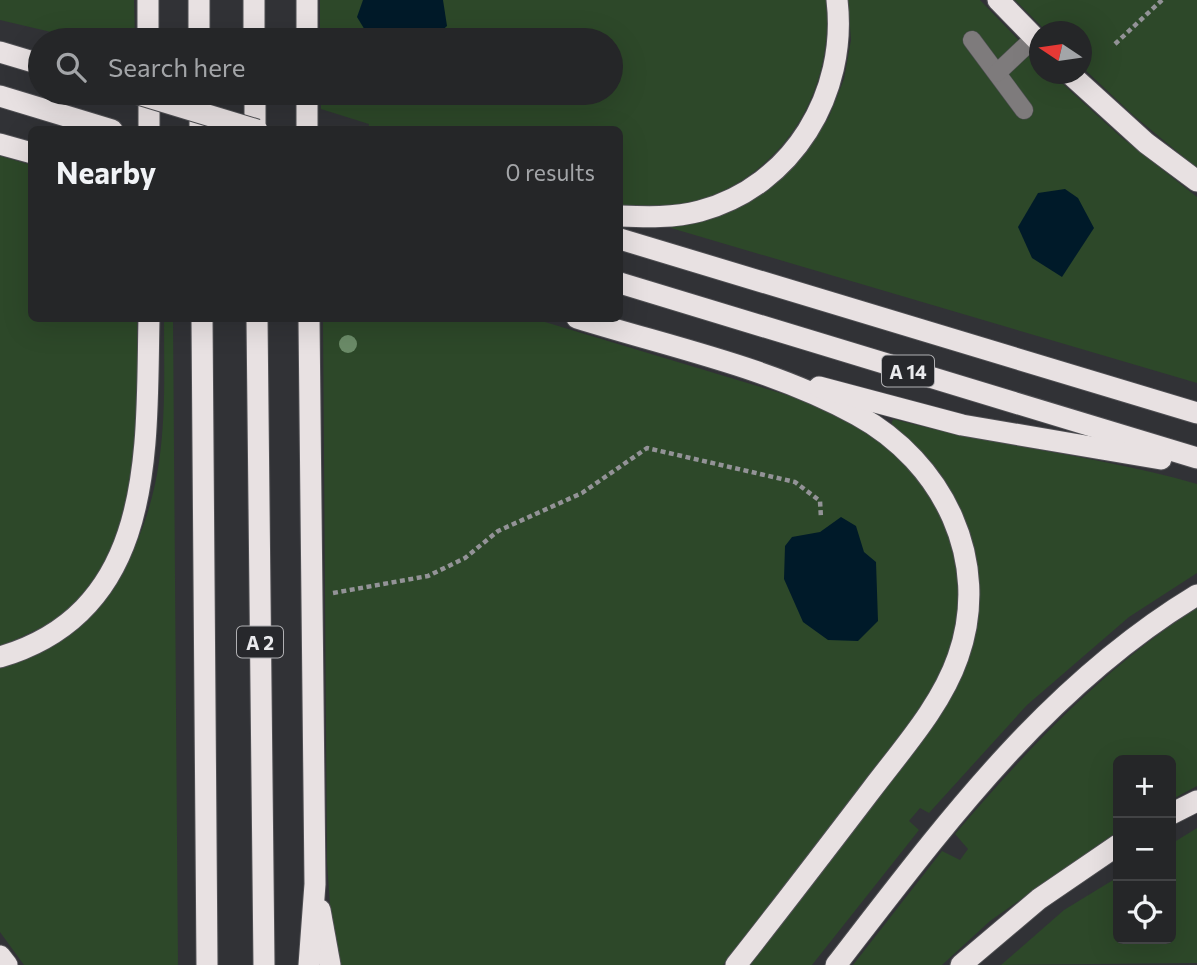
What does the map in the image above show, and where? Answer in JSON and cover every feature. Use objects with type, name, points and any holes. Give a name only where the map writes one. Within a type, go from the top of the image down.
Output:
[{"type":"highway","points":[[148,0],[148,28]]},
{"type":"highway","points":[[199,0],[199,28]]},
{"type":"highway","points":[[254,0],[254,28]]},
{"type":"highway","points":[[307,0],[307,28]]},
{"type":"highway","points":[[623,216],[668,216],[701,211],[744,192],[784,162],[817,117],[831,82],[838,39],[837,0]]},
{"type":"highway","points":[[998,0],[1029,33]]},
{"type":"highway","points":[[0,52],[28,60]]},
{"type":"highway","points":[[1081,84],[1146,142],[1197,181]]},
{"type":"highway","points":[[0,96],[28,104]]},
{"type":"highway","points":[[30,105],[99,126]]},
{"type":"highway","points":[[149,105],[149,126]]},
{"type":"highway","points":[[174,105],[243,126]]},
{"type":"highway","points":[[200,105],[200,126]]},
{"type":"highway","points":[[255,105],[256,126]]},
{"type":"highway","points":[[307,105],[307,126]]},
{"type":"highway","points":[[0,144],[28,152]]},
{"type":"highway","name":"A 14","points":[[623,240],[1197,413]]},
{"type":"highway","name":"A 14","points":[[623,284],[1197,458]]},
{"type":"highway","points":[[0,657],[60,628],[93,597],[118,563],[132,527],[142,483],[149,322]]},
{"type":"highway","points":[[202,322],[207,965]]},
{"type":"highway","name":"A 2","points":[[257,322],[264,965]]},
{"type":"highway","points":[[309,322],[315,884],[309,965]]},
{"type":"highway","points":[[591,322],[755,373],[857,415],[899,442],[914,456],[952,511],[965,553],[969,597],[961,649],[937,701],[736,965]]},
{"type":"highway","points":[[755,373],[835,390],[962,425],[1197,465]]},
{"type":"highway","points":[[835,965],[979,783],[1026,732],[1076,685],[1129,641],[1197,595]]},
{"type":"highway","points":[[1176,812],[1197,801]]},
{"type":"highway","points":[[961,965],[1040,899],[1113,848]]},
{"type":"highway","points":[[315,884],[330,965]]},
{"type":"highway","points":[[0,956],[7,965]]},
{"type":"lane","points":[[972,40],[1024,110]]},
{"type":"lane","points":[[996,73],[1029,47]]},
{"type":"path","points":[[1115,44],[1162,0]]},
{"type":"path","points":[[311,597],[428,576],[465,558],[498,531],[582,493],[647,448],[795,482],[820,501],[821,518]]},
{"type":"green space","points":[[0,0],[134,0],[135,28],[34,28],[0,20]]},
{"type":"green space","points":[[320,0],[826,0],[826,37],[821,72],[809,104],[791,134],[768,160],[741,181],[709,197],[673,207],[623,207],[623,126],[369,126],[321,109],[321,105],[623,105],[623,28],[320,28]]},
{"type":"green space","points":[[848,0],[980,0],[1029,51],[1029,84],[1063,84],[1121,137],[1197,197],[1197,383],[671,228],[670,225],[806,150],[829,117],[844,79],[851,40]]},
{"type":"green space","points":[[1015,0],[1197,0],[1197,168],[1133,115],[1092,76],[1092,21],[1036,21]]},
{"type":"green space","points":[[0,156],[28,164],[28,322],[137,322],[137,438],[131,495],[111,556],[78,601],[59,619],[0,647]]},
{"type":"green space","points":[[164,322],[173,322],[178,965],[24,965],[0,932],[0,668],[33,656],[63,639],[88,617],[110,590],[128,561],[152,496],[159,462],[164,408]]},
{"type":"green space","points":[[323,322],[545,322],[820,405],[846,417],[894,449],[939,505],[958,562],[960,606],[953,646],[940,677],[908,727],[723,965],[340,965],[331,919],[327,862]]},
{"type":"green space","points":[[893,419],[1121,465],[1197,484],[1197,573],[1129,617],[1027,705],[929,813],[920,808],[909,821],[919,830],[812,965],[748,965],[934,723],[962,675],[974,634],[978,601],[976,567],[969,533],[957,502],[940,473],[918,447],[891,426]]},
{"type":"green space","points":[[1197,608],[1197,786],[1176,797],[1176,755],[1113,755],[1113,835],[990,921],[942,965],[853,965],[942,851],[960,860],[968,849],[955,834],[1038,741],[1098,684],[1163,631]]},
{"type":"green space","points":[[1197,828],[1197,963],[1001,965],[1064,910],[1113,880],[1113,944],[1176,944],[1176,841]]},
{"type":"water","points":[[363,0],[443,0],[447,26],[364,28],[357,17]]},
{"type":"water","points":[[1065,189],[1078,198],[1094,228],[1062,277],[1032,258],[1018,227],[1038,193]]},
{"type":"water","points":[[841,517],[856,526],[864,552],[876,562],[878,621],[858,641],[828,640],[803,622],[784,579],[785,546],[792,537],[820,532]]}]
